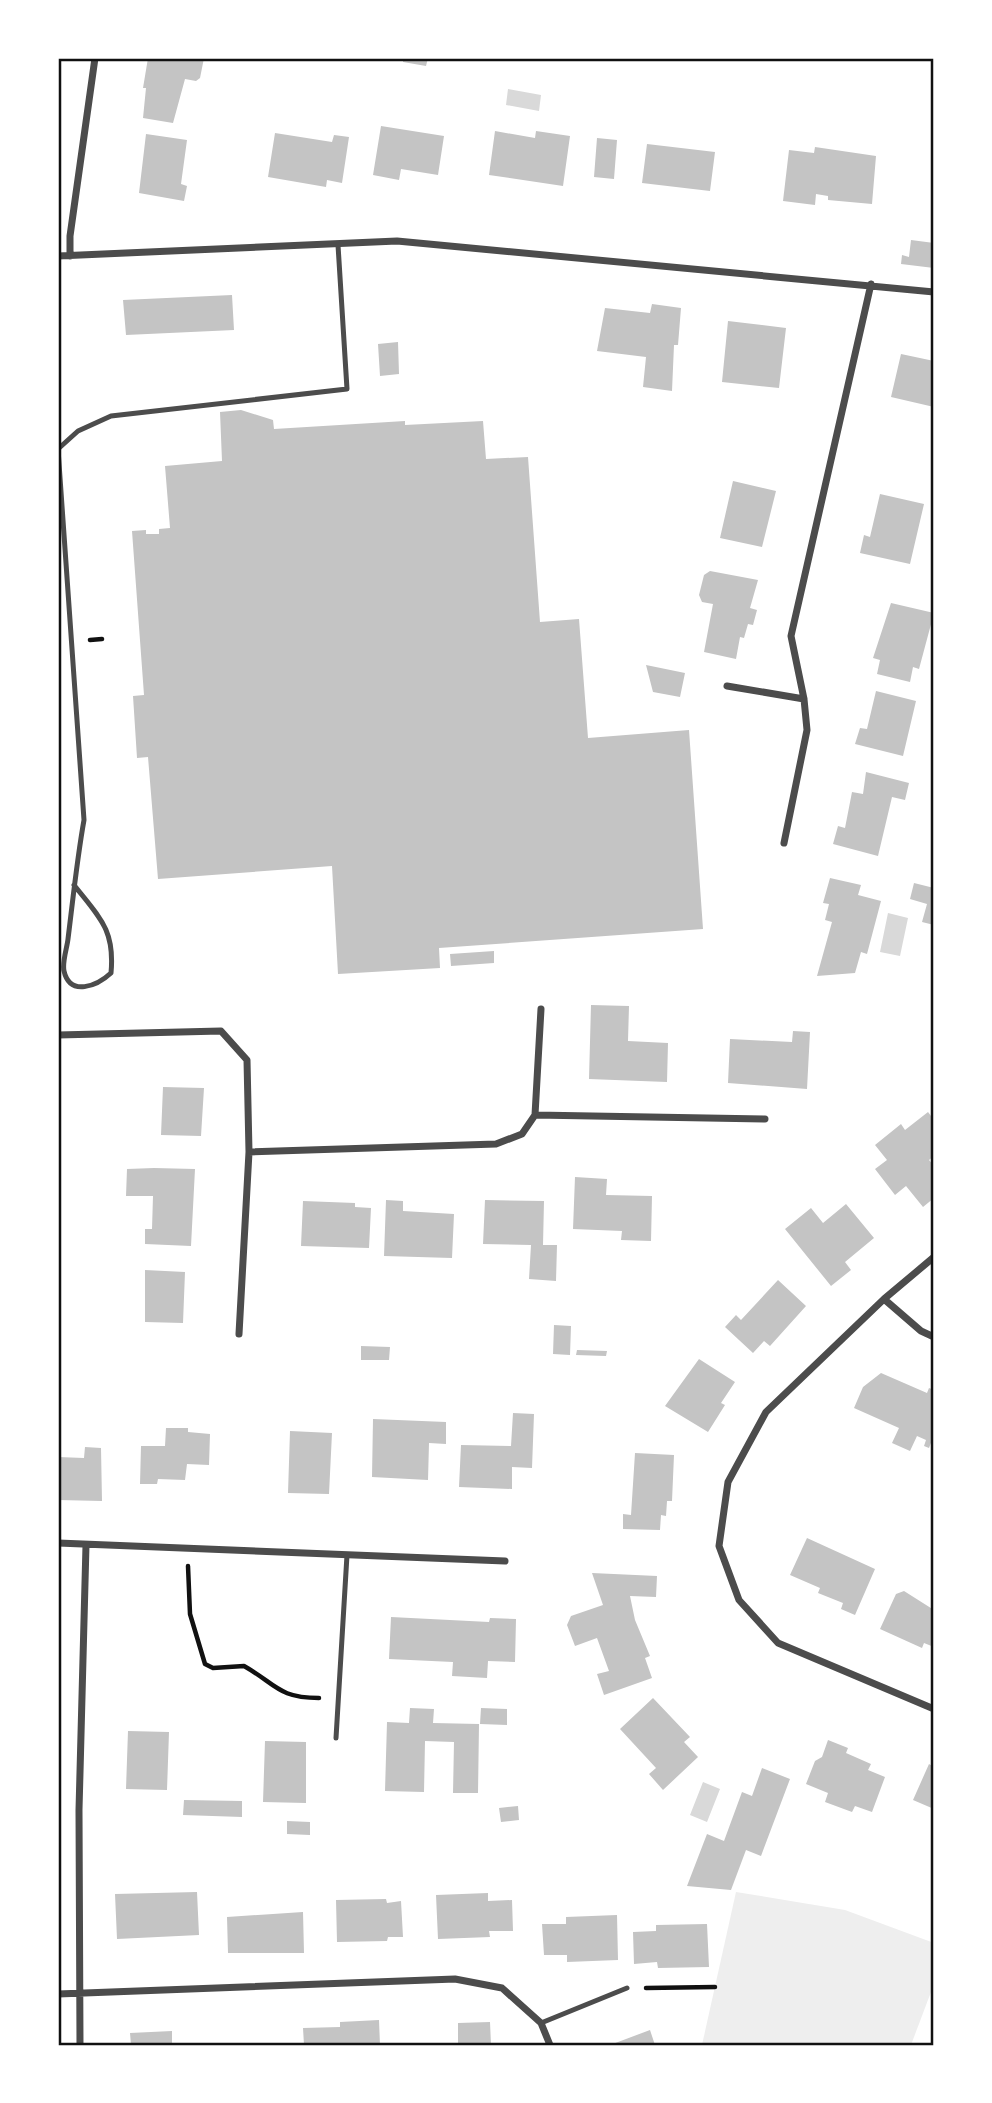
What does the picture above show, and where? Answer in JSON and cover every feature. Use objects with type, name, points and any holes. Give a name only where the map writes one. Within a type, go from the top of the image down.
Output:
[{"type":"street","points":[[70,256],[71,229],[95,58]]},
{"type":"street","points":[[58,256],[397,241],[934,292]]},
{"type":"street","points":[[784,843],[807,730],[804,699],[791,636],[871,284]]},
{"type":"street","points":[[727,686],[804,699]]},
{"type":"street","points":[[249,1152],[496,1144],[522,1134],[535,1115],[541,1009]]},
{"type":"street","points":[[58,1035],[221,1031],[247,1060],[249,1152],[239,1334]]},
{"type":"street","points":[[535,1115],[765,1119]]},
{"type":"street","points":[[934,1257],[884,1298],[766,1412],[728,1482],[719,1546],[739,1600],[778,1643],[934,1709]]},
{"type":"street","points":[[884,1298],[920,1331],[934,1337]]},
{"type":"street","points":[[58,1543],[505,1561]]},
{"type":"street","points":[[80,2045],[78,1992],[86,1545]]},
{"type":"street","points":[[58,1994],[455,1979],[502,1988],[541,2023],[550,2045]]},
{"type":"lane","points":[[74,885],[108,928],[113,948],[111,973],[90,987],[76,987],[67,980],[63,968],[74,885],[84,820],[58,449],[78,431],[111,416],[347,389],[338,245]]},
{"type":"lane","points":[[336,1738],[347,1555]]},
{"type":"lane","points":[[541,2023],[627,1988]]},
{"type":"path","points":[[188,1548],[190,1614],[205,1664],[213,1668],[244,1666],[277,1690],[293,1696],[338,1699]]},
{"type":"path","points":[[627,1988],[715,1987]]},
{"type":"shaded area","points":[[508,89],[541,95],[539,111],[506,105]]},
{"type":"shaded area","points":[[888,913],[908,918],[900,956],[880,952]]},
{"type":"shaded area","points":[[703,1782],[720,1789],[707,1822],[690,1815]]},
{"type":"shaded area","points":[[736,1892],[845,1910],[934,1943],[934,1984],[911,2045],[702,2045]]},
{"type":"building","points":[[148,58],[204,58],[200,78],[196,81],[185,79],[173,123],[143,118],[146,88],[143,88]]},
{"type":"building","points":[[403,58],[428,58],[426,66],[403,62]]},
{"type":"building","points":[[381,126],[444,136],[438,175],[401,169],[399,180],[373,175]]},
{"type":"building","points":[[495,131],[535,138],[536,131],[570,136],[563,186],[489,175]]},
{"type":"building","points":[[275,133],[332,142],[334,135],[349,137],[342,183],[327,180],[326,187],[268,177]]},
{"type":"building","points":[[146,134],[187,140],[181,184],[187,186],[184,201],[139,193]]},
{"type":"building","points":[[597,138],[617,140],[614,179],[594,177]]},
{"type":"building","points":[[647,144],[715,152],[710,191],[642,183]]},
{"type":"building","points":[[815,147],[876,156],[872,204],[828,200],[828,196],[816,194],[815,205],[783,201],[789,150],[814,153]]},
{"type":"building","points":[[911,240],[934,243],[934,268],[901,264],[902,255],[909,257]]},
{"type":"building","points":[[232,295],[234,330],[126,335],[123,300]]},
{"type":"building","points":[[652,304],[681,308],[678,345],[674,345],[672,391],[643,387],[646,357],[597,351],[605,308],[650,313]]},
{"type":"building","points":[[728,321],[786,328],[779,388],[722,382]]},
{"type":"building","points":[[398,342],[399,374],[380,376],[378,344]]},
{"type":"building","points":[[901,354],[934,361],[934,407],[891,397]]},
{"type":"building","points":[[241,410],[273,420],[274,429],[405,421],[405,425],[483,421],[486,459],[528,457],[540,622],[579,619],[588,738],[689,730],[703,929],[439,948],[440,968],[338,974],[332,866],[158,879],[148,757],[137,758],[133,696],[144,695],[132,531],[146,530],[146,534],[159,534],[159,529],[170,528],[165,466],[222,461],[220,412]]},
{"type":"building","points":[[733,481],[776,491],[762,547],[720,538]]},
{"type":"building","points":[[880,494],[924,504],[910,564],[860,553],[864,535],[870,537]]},
{"type":"building","points":[[710,571],[758,580],[750,608],[757,610],[753,625],[748,624],[744,638],[740,637],[736,659],[704,652],[713,604],[702,602],[699,595],[704,575]]},
{"type":"building","points":[[891,603],[934,613],[919,669],[913,667],[910,682],[877,674],[880,660],[873,658]]},
{"type":"building","points":[[646,665],[685,673],[680,697],[653,692]]},
{"type":"building","points":[[876,691],[916,701],[903,756],[855,744],[860,728],[867,729]]},
{"type":"building","points":[[866,772],[909,783],[905,800],[892,797],[878,856],[833,844],[838,826],[845,828],[852,792],[863,794]]},
{"type":"building","points":[[830,878],[861,885],[858,895],[881,901],[867,954],[861,952],[855,973],[817,976],[832,922],[825,920],[829,904],[823,903]]},
{"type":"building","points":[[914,883],[934,888],[934,925],[922,922],[927,904],[910,899]]},
{"type":"building","points":[[494,951],[494,963],[451,966],[450,954]]},
{"type":"building","points":[[591,1005],[629,1006],[628,1041],[668,1043],[667,1082],[589,1079]]},
{"type":"building","points":[[793,1031],[810,1032],[807,1089],[728,1083],[730,1039],[792,1042]]},
{"type":"building","points":[[163,1087],[204,1088],[201,1136],[161,1135]]},
{"type":"building","points":[[928,1112],[934,1120],[934,1156],[929,1160],[934,1166],[934,1198],[923,1207],[906,1186],[895,1195],[875,1169],[887,1160],[875,1145],[901,1124],[905,1130]]},
{"type":"building","points":[[127,1169],[195,1169],[191,1246],[145,1244],[145,1229],[152,1229],[153,1196],[126,1196]]},
{"type":"building","points":[[575,1177],[607,1179],[606,1195],[652,1196],[651,1241],[621,1240],[622,1231],[573,1229]]},
{"type":"building","points":[[386,1200],[403,1201],[403,1211],[454,1214],[452,1258],[384,1256]]},
{"type":"building","points":[[485,1200],[544,1201],[543,1245],[557,1245],[556,1281],[529,1279],[531,1245],[483,1244]]},
{"type":"building","points":[[303,1201],[355,1203],[355,1207],[371,1208],[369,1248],[301,1246]]},
{"type":"building","points":[[846,1204],[874,1238],[845,1262],[851,1270],[831,1286],[785,1229],[811,1208],[823,1223]]},
{"type":"building","points":[[145,1270],[185,1272],[183,1323],[145,1322]]},
{"type":"building","points":[[778,1280],[806,1306],[770,1346],[764,1341],[753,1353],[725,1327],[736,1315],[741,1320]]},
{"type":"building","points":[[554,1325],[571,1326],[570,1355],[553,1354]]},
{"type":"building","points":[[361,1346],[390,1347],[389,1360],[361,1360]]},
{"type":"building","points":[[577,1350],[607,1351],[606,1356],[576,1355]]},
{"type":"building","points":[[699,1359],[735,1382],[721,1403],[725,1405],[708,1432],[665,1406]]},
{"type":"building","points":[[881,1373],[927,1393],[929,1388],[934,1390],[934,1435],[929,1448],[924,1446],[926,1440],[917,1436],[910,1451],[892,1443],[899,1428],[854,1408],[863,1387]]},
{"type":"building","points":[[513,1413],[534,1414],[532,1468],[512,1467],[512,1489],[459,1487],[461,1445],[511,1446]]},
{"type":"building","points":[[373,1419],[446,1422],[446,1444],[429,1443],[428,1480],[372,1477]]},
{"type":"building","points":[[166,1428],[188,1428],[188,1432],[210,1434],[209,1465],[187,1464],[185,1480],[158,1479],[157,1484],[140,1484],[141,1446],[165,1446]]},
{"type":"building","points":[[290,1431],[332,1433],[329,1494],[288,1493]]},
{"type":"building","points":[[85,1447],[101,1448],[102,1501],[58,1500],[58,1457],[84,1458]]},
{"type":"building","points":[[635,1453],[674,1455],[672,1501],[667,1501],[666,1516],[661,1515],[660,1530],[623,1529],[623,1514],[631,1515]]},
{"type":"building","points":[[807,1538],[875,1569],[855,1615],[841,1609],[843,1603],[818,1593],[820,1588],[790,1575]]},
{"type":"building","points":[[592,1573],[657,1576],[656,1597],[630,1596],[635,1620],[650,1656],[645,1658],[652,1678],[604,1695],[597,1674],[609,1671],[597,1638],[575,1646],[567,1625],[571,1616],[603,1605]]},
{"type":"building","points":[[904,1591],[934,1610],[934,1647],[924,1643],[922,1648],[880,1629],[896,1594]]},
{"type":"building","points":[[391,1617],[489,1622],[490,1618],[516,1619],[515,1662],[488,1661],[487,1678],[452,1676],[453,1662],[389,1659]]},
{"type":"building","points":[[653,1698],[690,1737],[684,1742],[698,1757],[663,1790],[649,1774],[656,1768],[620,1729]]},
{"type":"building","points":[[410,1708],[434,1709],[433,1723],[479,1724],[478,1793],[453,1793],[454,1742],[425,1741],[424,1792],[385,1791],[387,1722],[409,1723]]},
{"type":"building","points":[[481,1708],[507,1709],[507,1725],[480,1724]]},
{"type":"building","points":[[128,1731],[169,1732],[167,1790],[126,1789]]},
{"type":"building","points":[[828,1740],[848,1748],[846,1753],[871,1764],[868,1770],[885,1777],[872,1812],[855,1806],[852,1812],[825,1802],[828,1793],[806,1784],[815,1761],[822,1757]]},
{"type":"building","points":[[265,1741],[306,1742],[306,1803],[263,1802]]},
{"type":"building","points":[[929,1764],[934,1767],[934,1809],[913,1800]]},
{"type":"building","points":[[762,1768],[790,1779],[761,1856],[746,1850],[731,1890],[687,1886],[707,1834],[724,1841],[742,1792],[752,1796]]},
{"type":"building","points":[[184,1800],[242,1801],[242,1817],[183,1815]]},
{"type":"building","points":[[518,1806],[519,1820],[501,1822],[499,1808]]},
{"type":"building","points":[[287,1821],[310,1822],[310,1835],[287,1834]]},
{"type":"building","points":[[197,1892],[199,1935],[117,1939],[115,1894]]},
{"type":"building","points":[[488,1893],[488,1901],[512,1900],[513,1931],[489,1931],[490,1937],[438,1939],[436,1895]]},
{"type":"building","points":[[386,1899],[387,1903],[401,1901],[403,1937],[388,1937],[387,1941],[337,1942],[336,1900]]},
{"type":"building","points":[[303,1912],[304,1953],[228,1953],[227,1917]]},
{"type":"building","points":[[617,1915],[618,1960],[567,1962],[567,1955],[544,1955],[542,1924],[566,1924],[566,1917]]},
{"type":"building","points":[[707,1924],[709,1967],[658,1968],[657,1962],[634,1964],[633,1932],[656,1931],[656,1925]]},
{"type":"building","points":[[379,2020],[380,2045],[304,2045],[303,2028],[340,2027],[340,2022]]},
{"type":"building","points":[[490,2022],[491,2045],[458,2045],[458,2023]]},
{"type":"building","points":[[650,2030],[655,2045],[610,2045]]},
{"type":"building","points":[[172,2031],[172,2045],[131,2045],[130,2033]]}]
